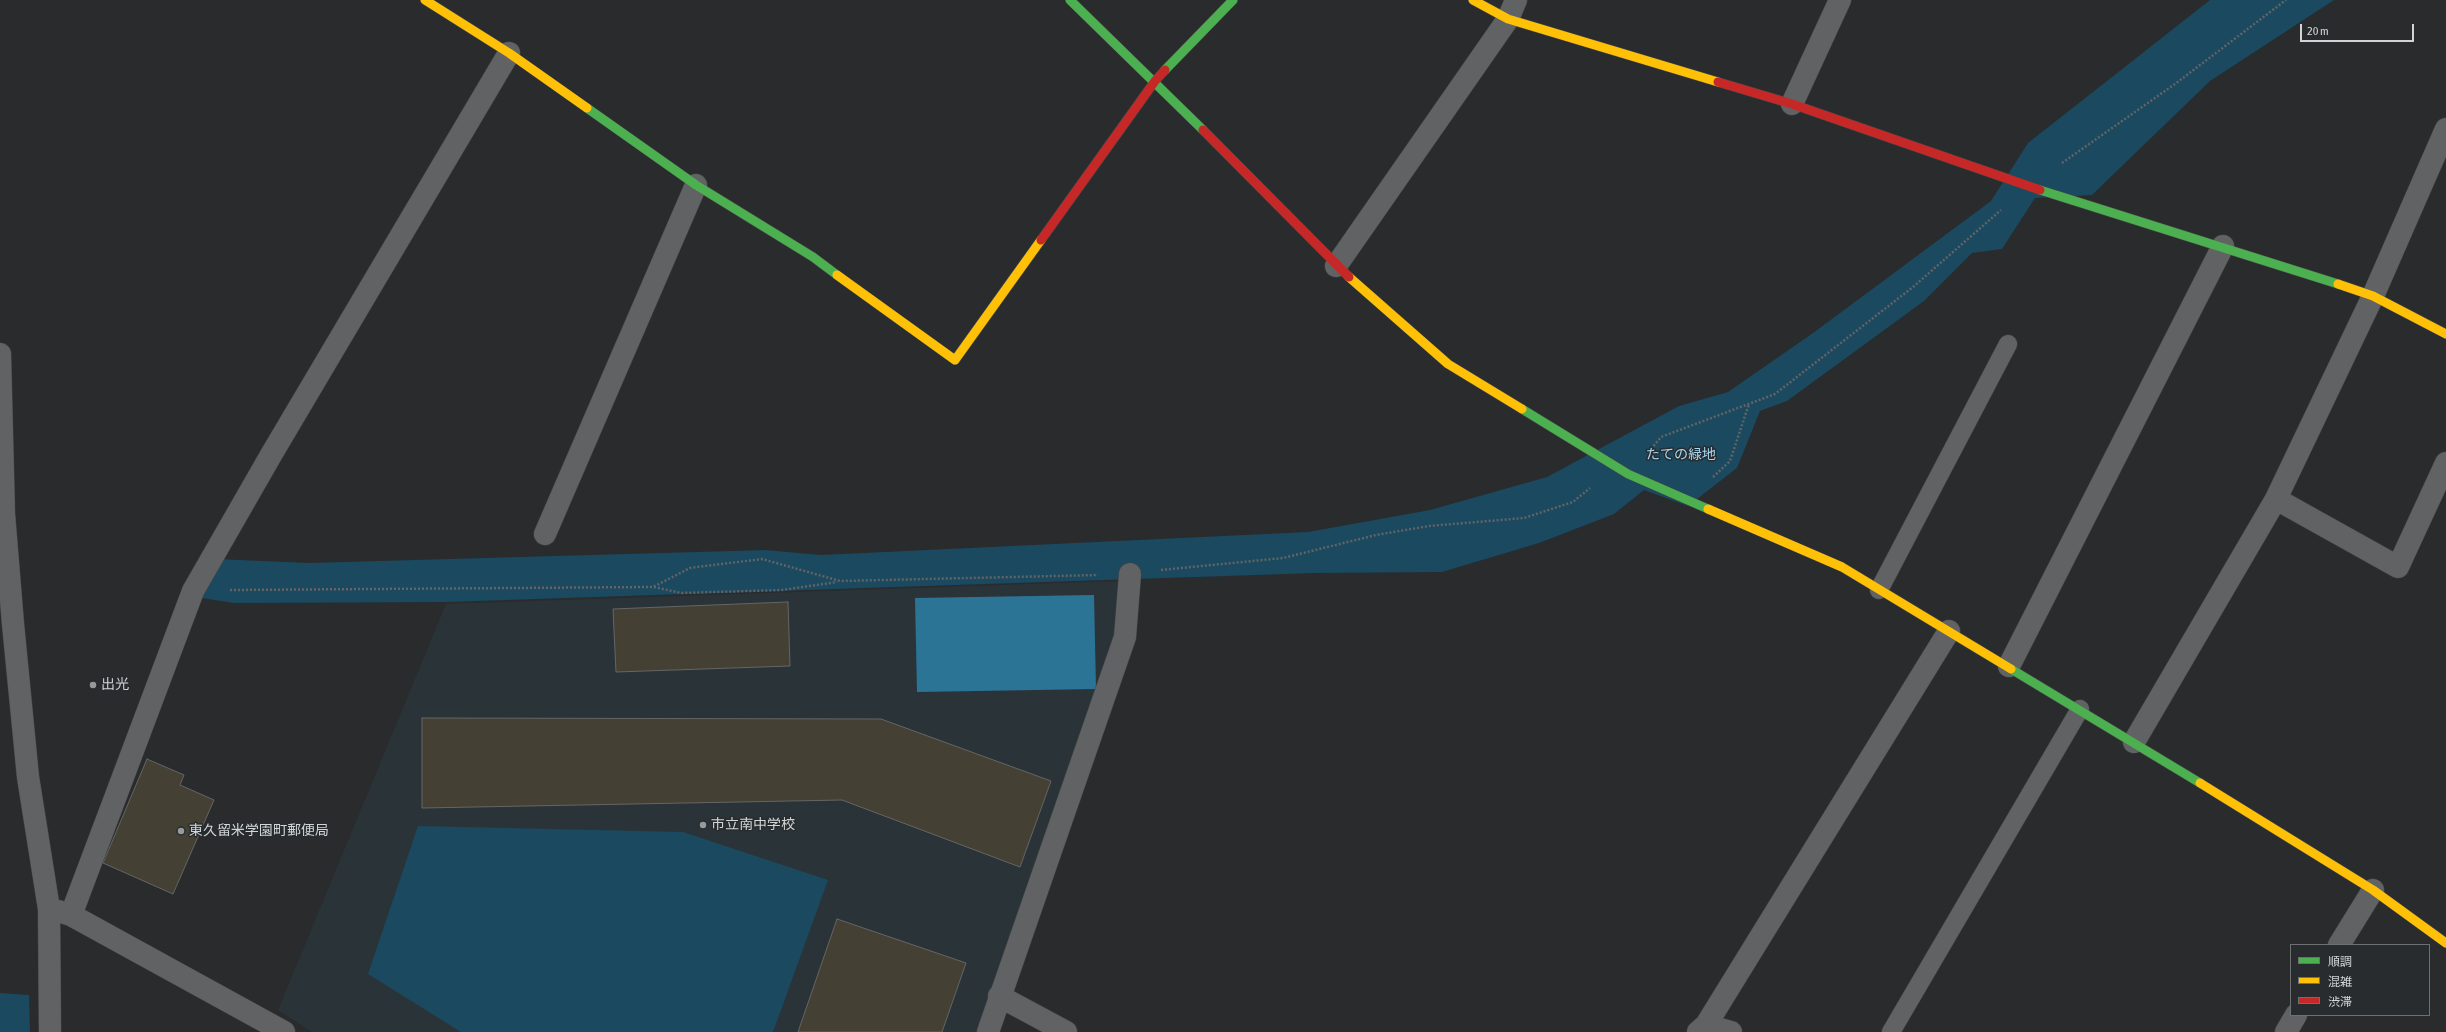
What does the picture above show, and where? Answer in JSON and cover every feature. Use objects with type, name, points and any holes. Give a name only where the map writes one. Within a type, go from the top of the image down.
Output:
[{"type":"street","points":[[424,0],[509,53],[696,185],[813,257],[954,360],[1155,82],[1233,0]]},
{"type":"street","points":[[1070,0],[1155,82],[1336,266],[1448,364],[1628,474],[1842,567],[2080,709],[2372,890],[2446,943]]},
{"type":"street","points":[[1473,0],[1512,10],[1792,104],[2029,186],[2223,246],[2373,296],[2446,334]]},
{"type":"street","points":[[1792,104],[1840,0]]},
{"type":"street","points":[[1336,266],[1512,10]]},
{"type":"street","points":[[71,914],[193,591],[271,455],[509,53]]},
{"type":"street","points":[[2134,742],[2276,499],[2373,296],[2446,129]]},
{"type":"street","points":[[545,534],[696,185]]},
{"type":"street","points":[[2009,666],[2223,246]]},
{"type":"street","points":[[0,354],[0,406],[4,514],[14,632],[28,777],[49,909],[50,1032]]},
{"type":"street","points":[[2276,499],[2398,567],[2446,463]]},
{"type":"street","points":[[988,1032],[999,996],[1125,637],[1130,574]]},
{"type":"street","points":[[1731,1032],[1702,1029],[1949,631]]},
{"type":"street","points":[[2340,944],[2372,890]]},
{"type":"street","points":[[49,909],[71,914],[284,1032]]},
{"type":"street","points":[[999,996],[1066,1032]]},
{"type":"street","points":[[2286,1032],[2295,1016]]},
{"type":"lane","points":[[1880,590],[2008,344]]},
{"type":"lane","points":[[1891,1032],[2080,709]]},
{"type":"path","points":[[1646,454],[1661,437],[1775,394],[1907,292],[2029,186],[2175,84],[2286,0]]},
{"type":"path","points":[[1688,500],[1730,461],[1749,404]]},
{"type":"path","points":[[193,591],[653,587],[681,593],[782,590],[840,581],[1130,574],[1283,558],[1376,535],[1429,526],[1524,518],[1573,502],[1594,485]]},
{"type":"path","points":[[653,587],[690,568],[762,559],[840,581]]},
{"type":"shaded area","name":"市立南中学校","points":[[1118,581],[1116,641],[980,1032],[312,1032],[278,1010],[446,604]]},
{"type":"shaded area","points":[[1094,595],[1096,689],[917,692],[915,598]]},
{"type":"green space","name":"たての緑地","points":[[2210,0],[2334,0],[2210,81],[2092,195],[2035,198],[2002,249],[1972,253],[1924,301],[1787,401],[1760,411],[1737,468],[1688,506],[1644,490],[1614,514],[1539,543],[1442,572],[1316,573],[446,602],[234,603],[195,597],[216,559],[309,563],[766,550],[821,555],[1308,532],[1430,510],[1547,477],[1679,406],[1728,392],[1813,333],[1991,201],[2028,143]]},
{"type":"green space","points":[[418,826],[683,832],[828,880],[773,1032],[461,1032],[368,974]]},
{"type":"green space","points":[[0,993],[29,995],[30,1032],[0,1032]]},
{"type":"building","points":[[788,602],[790,666],[616,672],[613,609]]},
{"type":"building","points":[[422,718],[881,719],[1051,781],[1020,867],[842,800],[422,808]]},
{"type":"building","points":[[147,759],[184,775],[180,785],[214,800],[173,894],[103,863]]},
{"type":"building","points":[[837,919],[966,963],[942,1032],[798,1032]]},
{"type":"traffic: fast","points":[[1070,0],[1203,130]]},
{"type":"traffic: fast","points":[[1165,70],[1233,0]]},
{"type":"traffic: fast","points":[[587,108],[696,185],[813,257],[837,275]]},
{"type":"traffic: fast","points":[[2040,190],[2338,284]]},
{"type":"traffic: fast","points":[[1522,409],[1628,474],[1708,509]]},
{"type":"traffic: fast","points":[[2011,669],[2200,783]]},
{"type":"traffic: slow","points":[[425,0],[509,53],[587,108]]},
{"type":"traffic: slow","points":[[1473,0],[1508,19],[1718,82]]},
{"type":"traffic: slow","points":[[837,275],[955,360],[1041,240]]},
{"type":"traffic: slow","points":[[1349,277],[1448,364],[1522,409]]},
{"type":"traffic: slow","points":[[2338,284],[2373,296],[2446,334]]},
{"type":"traffic: slow","points":[[1708,509],[1842,567],[2011,669]]},
{"type":"traffic: slow","points":[[2200,783],[2373,890],[2446,943]]},
{"type":"traffic: jam","points":[[1041,240],[1155,81],[1165,70]]},
{"type":"traffic: jam","points":[[1718,82],[1792,104],[2040,190]]},
{"type":"traffic: jam","points":[[1203,130],[1349,277]]},
{"type":"place","name":"出光","points":[[93,685]]},
{"type":"place","name":"市立南中学校","points":[[703,825]]},
{"type":"place","name":"東久留米学園町郵便局","points":[[181,831]]}]
